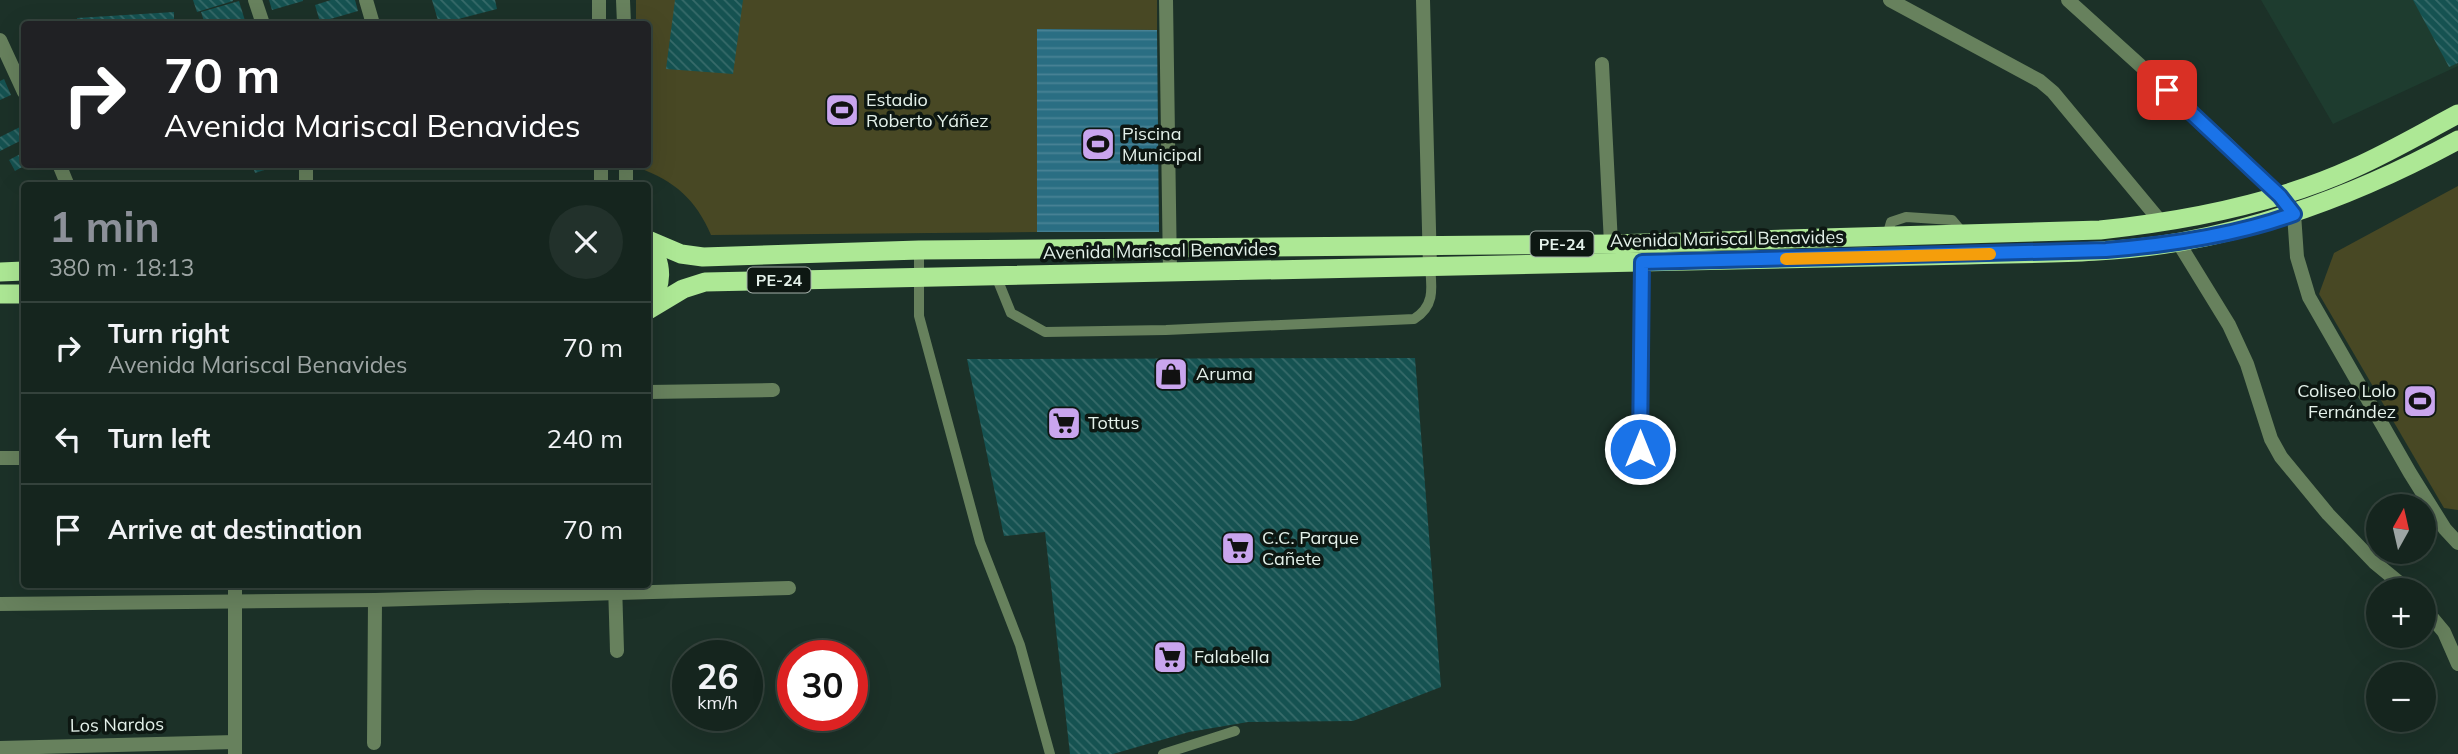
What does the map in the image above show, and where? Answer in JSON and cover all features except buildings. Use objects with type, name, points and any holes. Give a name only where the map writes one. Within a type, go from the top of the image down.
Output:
[{"type":"highway","name":"Avenida Mariscal Benavides","points":[[651,243],[681,254],[703,257],[919,250],[1611,244],[2100,230],[2161,222],[2280,196],[2353,169],[2458,114]]},
{"type":"highway","name":"Avenida Mariscal Benavides","points":[[651,307],[683,289],[705,282],[2106,250],[2210,236],[2294,214],[2400,172],[2458,140]]},
{"type":"highway","points":[[2197,215],[2210,236]]},
{"type":"highway","points":[[651,246],[656,254],[661,274],[657,295],[651,304]]},
{"type":"highway","points":[[0,272],[21,271]]},
{"type":"highway","points":[[0,294],[21,294]]},
{"type":"street","points":[[255,0],[262,21]]},
{"type":"street","points":[[366,0],[372,21]]},
{"type":"street","points":[[599,0],[599,21]]},
{"type":"street","points":[[623,0],[624,21]]},
{"type":"street","points":[[1166,0],[1170,272]]},
{"type":"street","points":[[1423,0],[1430,267]]},
{"type":"street","points":[[1890,0],[2040,81],[2053,92],[2161,222]]},
{"type":"street","points":[[2068,0],[2280,196],[2294,214],[2297,257],[2309,297],[2410,473],[2445,528],[2458,543]]},
{"type":"street","points":[[0,40],[21,86]]},
{"type":"street","points":[[1602,64],[1611,244]]},
{"type":"street","points":[[2178,242],[2229,325],[2246,364],[2270,439],[2281,457],[2337,524],[2393,578]]},
{"type":"street","points":[[1640,449],[1642,262]]},
{"type":"street","points":[[651,392],[773,390]]},
{"type":"street","points":[[0,458],[21,458]]},
{"type":"street","points":[[235,588],[235,748]]},
{"type":"street","points":[[0,604],[375,600],[615,588],[789,588]]},
{"type":"street","points":[[615,588],[617,651]]},
{"type":"street","points":[[374,743],[375,600]]},
{"type":"street","points":[[2436,622],[2444,632],[2458,664]]},
{"type":"street","name":"Los Nardos","points":[[0,748],[235,748]]},
{"type":"lane","points":[[1965,235],[1967,255]]},
{"type":"lane","points":[[919,250],[919,317],[976,528],[1020,645],[1050,754]]},
{"type":"lane","points":[[996,276],[1011,313],[1045,332],[1166,330],[1415,319],[1423,313],[1433,292],[1430,267]]},
{"type":"lane","points":[[1163,754],[1235,730]]},
{"type":"shaded area","name":"Estadio Roberto Yáñez","points":[[636,0],[1157,0],[1157,30],[1037,29],[1037,232],[711,235],[683,193],[663,179],[639,168],[651,168],[651,21],[636,21]]},
{"type":"shaded area","points":[[2261,0],[2458,0],[2458,66],[2333,124]]},
{"type":"shaded area","name":"Coliseo Lolo Fernández","points":[[2458,186],[2458,510],[2444,508],[2319,294],[2334,253]]},
{"type":"water","name":"Piscina Municipal","points":[[1037,29],[1157,30],[1159,232],[1037,232]]},
{"type":"slow traffic","points":[[1786,259],[1990,254]]},
{"type":"place","name":"Estadio Roberto Yáñez","points":[[842,110]]},
{"type":"place","name":"Piscina Municipal","points":[[1098,144]]},
{"type":"place","name":"Aruma","points":[[1171,374]]},
{"type":"place","name":"Coliseo Lolo Fernández","points":[[2420,401]]},
{"type":"place","name":"Tottus","points":[[1064,423]]},
{"type":"place","name":"C.C. Parque Cañete","points":[[1238,548]]},
{"type":"place","name":"Falabella","points":[[1170,657]]},
{"type":"route","points":[[1640,449],[1639,293],[1642,262],[2106,250],[2178,242],[2244,229],[2294,214],[2280,196],[2227,144],[2167,90]]}]
